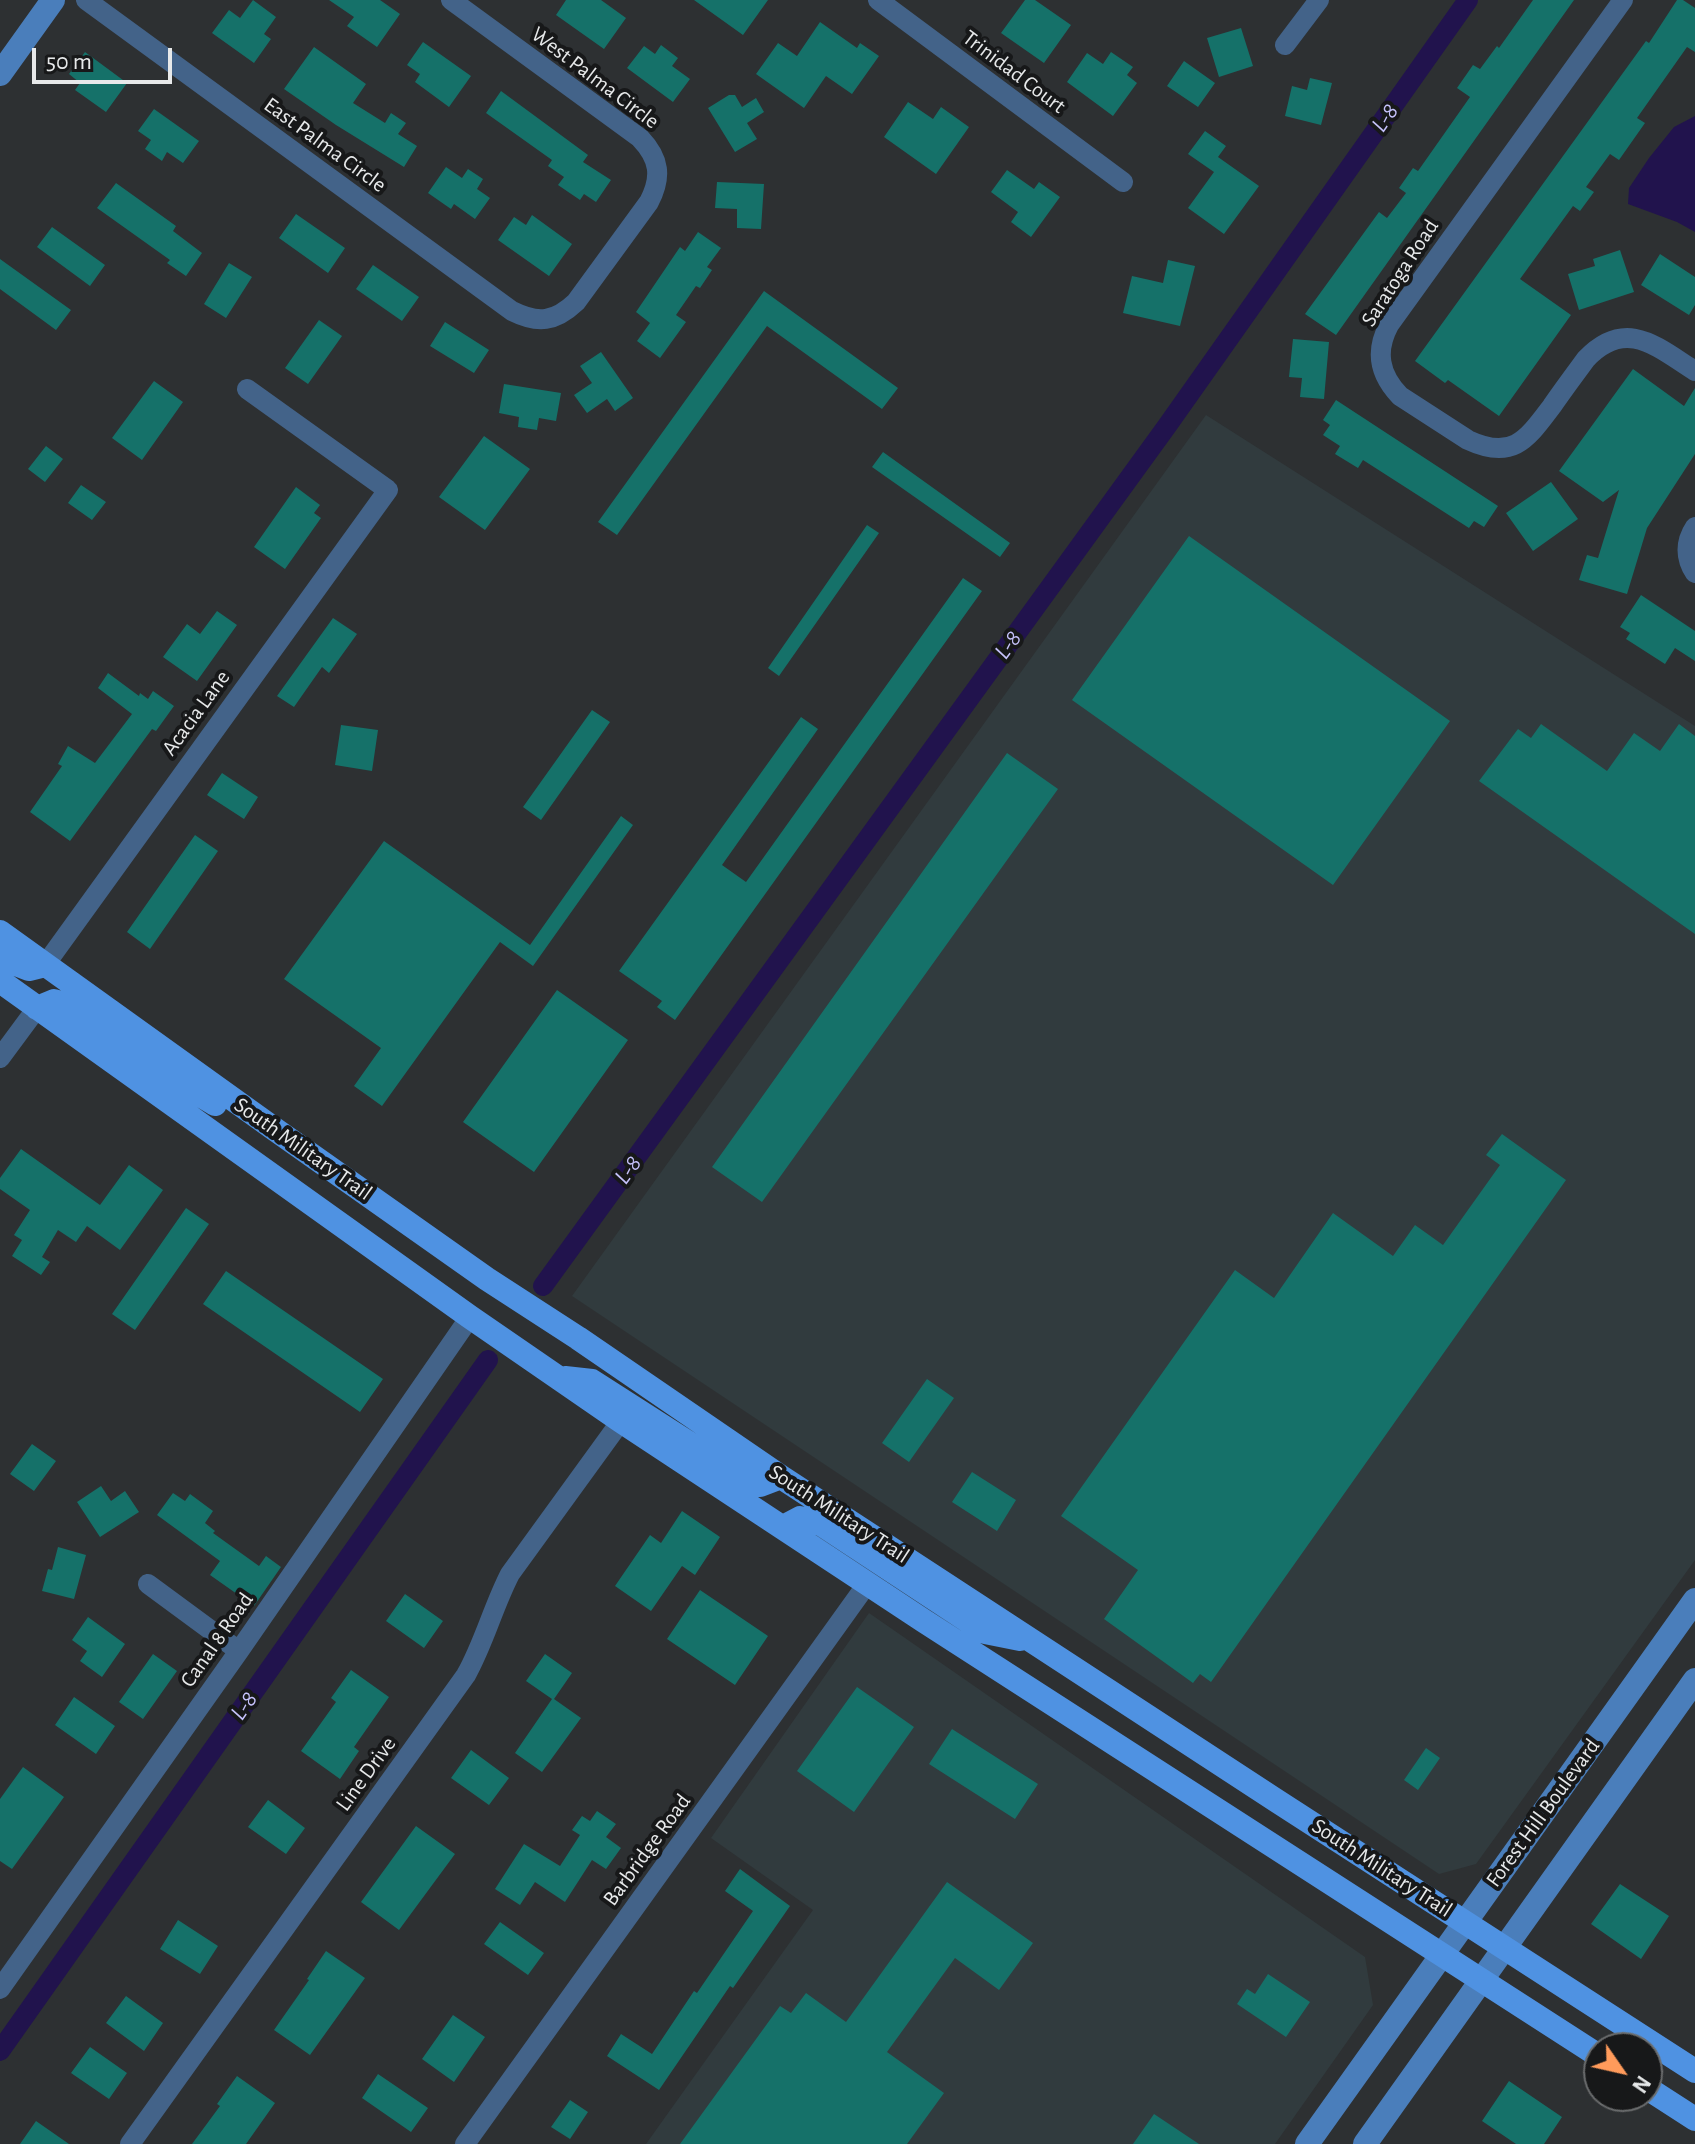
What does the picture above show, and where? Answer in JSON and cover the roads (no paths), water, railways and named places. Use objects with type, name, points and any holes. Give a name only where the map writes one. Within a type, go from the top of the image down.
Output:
[{"type":"main road","points":[[0,72],[53,0]]},
{"type":"main road","name":"South Military Trail","points":[[0,932],[487,1279],[781,1477],[1695,2071]]},
{"type":"main road","points":[[0,958],[29,969],[45,965]]},
{"type":"main road","name":"South Military Trail","points":[[0,981],[470,1317],[621,1421],[867,1584],[1583,2046]]},
{"type":"main road","points":[[37,1008],[54,1001],[69,1005],[177,1081],[231,1114],[273,1128]]},
{"type":"main road","points":[[558,1377],[592,1381],[745,1479],[760,1485],[781,1477]]},
{"type":"main road","points":[[783,1527],[800,1518],[821,1524],[985,1632],[1035,1643]]},
{"type":"main road","name":"Forest Hill Boulevard","points":[[1307,2144],[1695,1600]]},
{"type":"main road","name":"Forest Hill Boulevard","points":[[1365,2144],[1695,1680]]},
{"type":"main road","points":[[1663,2098],[1695,2119]]},
{"type":"street","name":"East Palma Circle","points":[[86,0],[525,318],[553,318],[566,312],[576,302],[649,202],[658,175]]},
{"type":"street","name":"West Palma Circle","points":[[451,0],[640,138],[650,148],[658,175]]},
{"type":"street","name":"Trinidad Court","points":[[878,0],[1123,182]]},
{"type":"street","points":[[1285,45],[1319,0]]},
{"type":"street","name":"Saratoga Road","points":[[1623,0],[1389,325],[1383,336],[1380,362],[1390,386],[1400,396],[1468,440],[1493,448],[1506,447],[1529,436],[1586,359],[1596,348],[1608,342],[1633,337],[1646,340],[1695,371]]},
{"type":"street","name":"Acacia Lane","points":[[45,965],[388,490],[247,389]]},
{"type":"street","points":[[1695,527],[1689,536],[1688,562],[1695,573]]},
{"type":"street","points":[[0,1058],[37,1008]]},
{"type":"street","name":"Canal 8 Road","points":[[0,1989],[470,1317]]},
{"type":"street","name":"Line Drive","points":[[130,2144],[466,1675],[480,1651],[497,1598],[510,1574],[621,1421]]},
{"type":"street","points":[[148,1584],[239,1651]]},
{"type":"street","name":"Barbridge Road","points":[[465,2144],[867,1584]]},
{"type":"waterway","name":"L-8","points":[[543,1286],[1167,426],[1468,0]]},
{"type":"waterway","name":"L-8","points":[[0,2051],[488,1360]]}]
